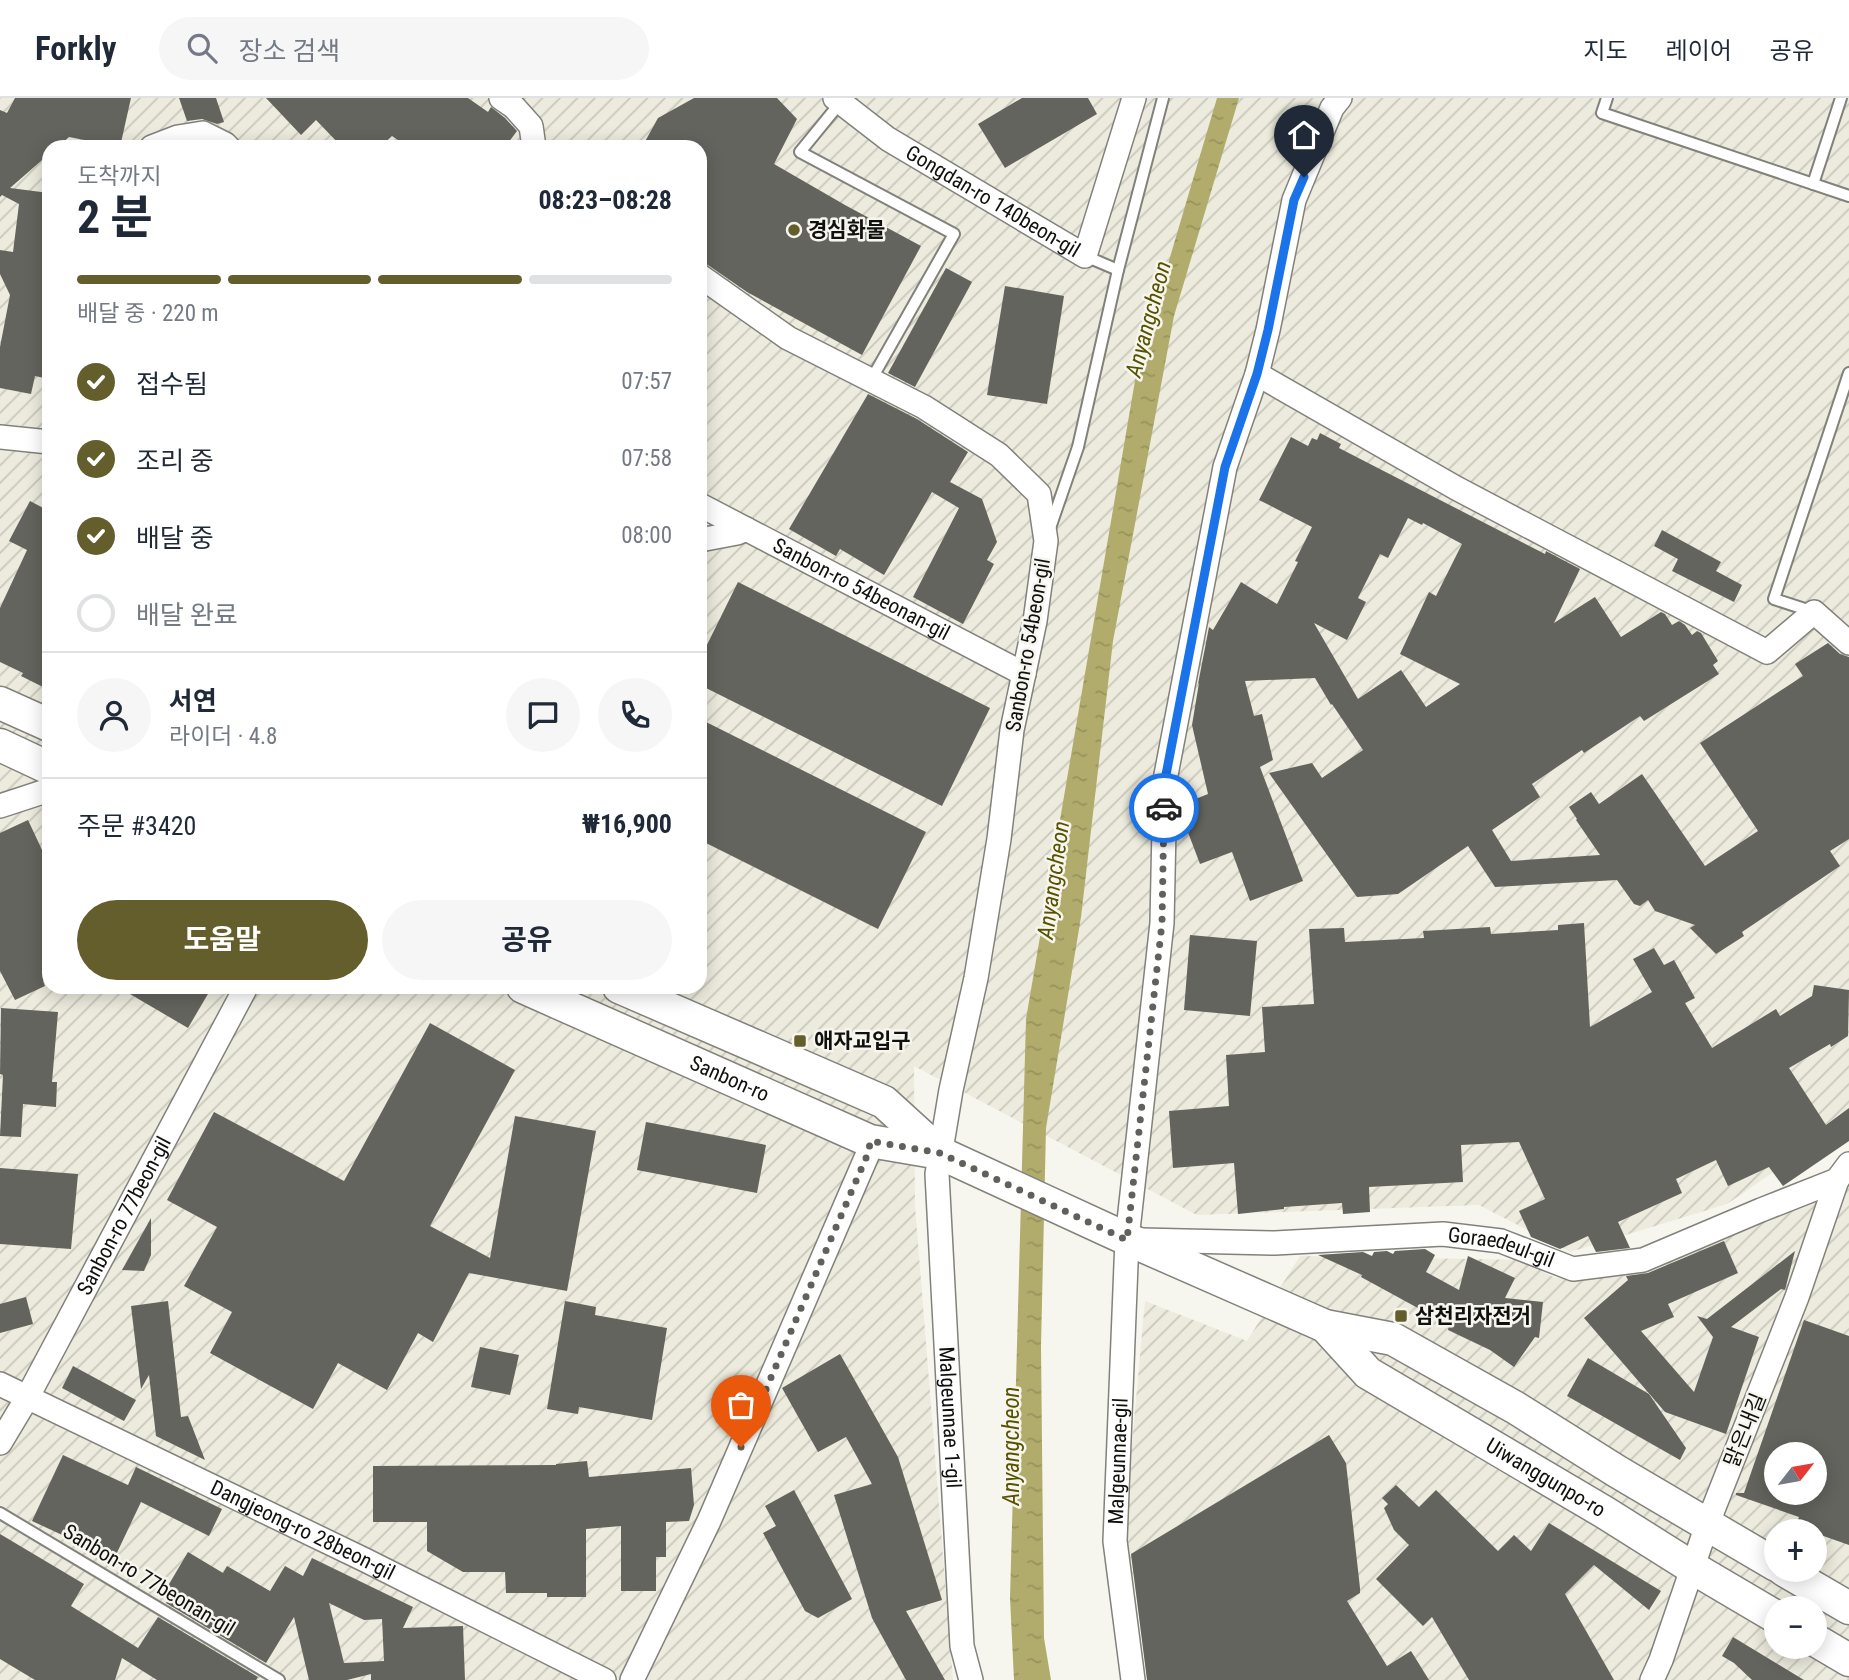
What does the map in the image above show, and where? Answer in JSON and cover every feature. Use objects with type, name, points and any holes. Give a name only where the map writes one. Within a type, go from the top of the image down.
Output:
[{"type":"street","points":[[501,98],[514,107],[531,126],[533,140]]},
{"type":"street","name":"Gongdan-ro 140beon-gil","points":[[838,100],[888,139],[1085,256],[1134,98]]},
{"type":"street","name":"Malgeunnae-gil","points":[[1133,1680],[1115,1541],[1117,1234],[1162,923],[1165,780],[1225,467],[1257,374],[1294,200],[1332,108],[1340,98]]},
{"type":"street","points":[[170,140],[203,133],[217,140]]},
{"type":"street","name":"Sanbon-ro 54beon-gil","points":[[707,281],[788,338],[924,407],[999,455],[1039,494],[1046,541],[1035,621],[1012,730],[999,839],[976,978],[951,1090],[949,1157]]},
{"type":"street","points":[[1257,374],[1456,488],[1767,652],[1814,612],[1849,643]]},
{"type":"street","points":[[0,437],[42,441]]},
{"type":"street","name":"Sanbon-ro 54beonan-gil","points":[[707,509],[1024,674]]},
{"type":"street","points":[[707,539],[746,529]]},
{"type":"street","points":[[0,703],[42,722]]},
{"type":"street","points":[[0,745],[42,765]]},
{"type":"street","points":[[0,806],[42,792]]},
{"type":"street","name":"Sanbon-ro 77beon-gil","points":[[0,1443],[27,1398],[242,994]]},
{"type":"street","name":"Sanbon-ro","points":[[539,994],[870,1141],[949,1157]]},
{"type":"street","name":"Sanbon-ro","points":[[635,994],[884,1102],[949,1157]]},
{"type":"street","points":[[632,1680],[709,1521],[869,1151],[870,1141]]},
{"type":"street","name":"Uiwanggunpo-ro","points":[[949,1157],[1325,1326],[1393,1339],[1516,1408],[1764,1558]]},
{"type":"street","name":"Malgeunnae 1-gil","points":[[949,1157],[937,1174],[961,1633],[971,1680]]},
{"type":"street","name":"Goraedeul-gil","points":[[1117,1234],[1275,1243],[1443,1234],[1501,1241],[1573,1269],[1643,1260],[1843,1172]]},
{"type":"street","name":"맑은내길","points":[[1653,1680],[1707,1525],[1843,1172]]},
{"type":"street","name":"Uiwanggunpo-ro","points":[[1325,1326],[1367,1373],[1764,1610]]},
{"type":"street","name":"Dangjeong-ro 28beon-gil","points":[[0,1384],[365,1560],[604,1680]]},
{"type":"street","points":[[1805,1582],[1849,1608]]},
{"type":"street","points":[[1827,1647],[1849,1660]]},
{"type":"lane","points":[[1046,541],[1078,447],[1118,270],[1163,98]]},
{"type":"lane","points":[[1607,98],[1602,113],[1849,196]]},
{"type":"lane","points":[[1813,184],[1841,98]]},
{"type":"lane","points":[[838,100],[800,152],[954,234],[871,380]]},
{"type":"lane","points":[[1085,256],[1118,270]]},
{"type":"lane","points":[[1814,612],[1774,599],[1849,373]]},
{"type":"lane","name":"Sanbon-ro 77beonan-gil","points":[[0,1513],[279,1680]]},
{"type":"shaded area","points":[[0,98],[1849,98],[1849,1120],[1727,1204],[1570,1252],[1479,1205],[1197,1215],[914,1066],[915,1206],[953,1680],[0,1680]]},
{"type":"shaded area","points":[[1849,1180],[1849,1680],[1153,1680],[1124,1531],[1145,1301],[1247,1341],[1300,1256],[1522,1260],[1555,1278],[1608,1274]]},
{"type":"water","name":"Anyangcheon","points":[[1217,98],[1239,98],[1174,316],[1113,641],[1081,917],[1046,1128],[1041,1346],[1044,1638],[1051,1680],[1014,1680],[1010,1598],[1026,1019],[1137,369]]},
{"type":"building","points":[[15,98],[131,98],[122,140],[84,140],[69,137],[66,140],[42,140],[42,160],[10,188],[42,192],[42,378],[35,376],[31,394],[0,388],[0,347],[10,295],[0,274],[0,250],[13,252],[19,204],[2,195],[0,197],[0,110],[7,113]]},
{"type":"building","points":[[179,98],[216,98],[224,122],[217,124],[202,119],[187,121]]},
{"type":"building","points":[[266,98],[468,98],[488,112],[491,107],[517,131],[510,140],[398,140],[392,136],[388,140],[335,140],[316,120],[301,135]]},
{"type":"building","points":[[694,98],[777,98],[797,119],[774,164],[921,246],[862,355],[747,292],[707,265],[707,140],[646,140],[658,118]]},
{"type":"building","points":[[1022,98],[1088,98],[1097,114],[1005,168],[978,124]]},
{"type":"building","points":[[946,268],[972,282],[915,387],[888,373]]},
{"type":"building","points":[[1005,286],[1064,296],[1047,404],[987,395]]},
{"type":"building","points":[[868,394],[917,419],[968,452],[950,482],[982,499],[997,542],[987,560],[994,564],[963,624],[913,597],[959,508],[932,492],[884,575],[840,549],[836,556],[789,529]]},
{"type":"building","points":[[1320,433],[1341,444],[1339,448],[1545,554],[1546,551],[1580,569],[1554,623],[1595,597],[1621,637],[1661,612],[1672,625],[1679,621],[1692,635],[1697,631],[1701,633],[1718,661],[1713,665],[1719,674],[1644,721],[1640,716],[1584,753],[1582,750],[1532,784],[1540,797],[1492,830],[1511,861],[1600,855],[1569,807],[1591,792],[1599,804],[1642,774],[1705,866],[1758,831],[1700,743],[1803,676],[1795,664],[1828,643],[1840,654],[1849,657],[1849,839],[1830,851],[1840,866],[1742,932],[1744,936],[1716,954],[1690,928],[1695,925],[1655,911],[1648,900],[1640,906],[1634,904],[1617,880],[1495,887],[1468,846],[1398,894],[1357,897],[1269,773],[1312,763],[1322,778],[1363,750],[1315,678],[1245,681],[1254,716],[1262,714],[1273,760],[1260,767],[1303,881],[1250,901],[1232,852],[1200,864],[1178,806],[1208,794],[1192,725],[1209,627],[1213,630],[1241,582],[1277,604],[1312,527],[1259,500],[1291,437],[1308,446],[1312,438],[1317,440]],"holes":[[[1408,518],[1422,525],[1423,523],[1462,544],[1436,596],[1429,592],[1400,654],[1460,684],[1426,707],[1401,670],[1358,699],[1314,623],[1347,640],[1366,602],[1358,598],[1380,554],[1388,558]]]},
{"type":"building","points":[[30,501],[42,507],[42,686],[0,662],[0,608],[27,550],[9,541]]},
{"type":"building","points":[[1662,530],[1721,562],[1716,571],[1742,585],[1734,602],[1672,571],[1678,559],[1654,546]]},
{"type":"building","points":[[738,582],[990,708],[942,806],[707,688],[707,645]]},
{"type":"building","points":[[707,722],[926,832],[878,929],[707,844]]},
{"type":"building","points":[[28,820],[42,850],[42,987],[15,1000],[0,971],[0,833]]},
{"type":"building","points":[[1584,923],[1590,1027],[1652,992],[1633,959],[1654,948],[1664,965],[1674,960],[1695,998],[1685,1003],[1712,1048],[1776,1009],[1780,1016],[1812,996],[1814,985],[1849,990],[1848,1036],[1789,1068],[1826,1125],[1849,1108],[1849,1141],[1783,1186],[1769,1167],[1728,1186],[1716,1160],[1676,1179],[1682,1193],[1618,1222],[1630,1248],[1596,1252],[1588,1236],[1560,1249],[1531,1237],[1519,1211],[1545,1199],[1519,1142],[1461,1145],[1463,1182],[1369,1187],[1370,1212],[1343,1214],[1342,1203],[1284,1207],[1238,1214],[1234,1163],[1173,1168],[1169,1111],[1229,1106],[1226,1055],[1265,1052],[1262,1007],[1314,1004],[1309,929],[1344,928],[1345,942],[1424,938],[1423,931],[1490,927],[1491,934],[1558,930],[1558,925]]},
{"type":"building","points":[[1190,935],[1257,941],[1250,1016],[1184,1010]]},
{"type":"building","points":[[130,994],[208,994],[188,1028]]},
{"type":"building","points":[[1,1008],[58,1012],[52,1082],[57,1082],[56,1107],[23,1104],[21,1137],[0,1136],[3,1075],[0,1074]]},
{"type":"building","points":[[430,1023],[515,1070],[430,1226],[490,1258],[515,1116],[596,1131],[567,1291],[469,1273],[433,1342],[418,1333],[387,1390],[338,1363],[313,1409],[210,1353],[232,1312],[184,1286],[217,1227],[167,1200],[214,1112],[344,1181]]},
{"type":"building","points":[[646,1122],[766,1145],[757,1193],[637,1170]]},
{"type":"building","points":[[0,1168],[78,1174],[71,1249],[0,1244]]},
{"type":"building","points":[[151,1218],[151,1255],[144,1271],[122,1270]]},
{"type":"building","points":[[1724,1241],[1738,1273],[1668,1304],[1674,1317],[1641,1331],[1694,1392],[1713,1337],[1697,1316],[1707,1319],[1795,1251],[1785,1290],[1781,1289],[1731,1327],[1759,1337],[1726,1434],[1665,1412],[1584,1318],[1628,1280],[1626,1276],[1648,1273]]},
{"type":"building","points":[[1425,1249],[1435,1255],[1426,1272],[1459,1290],[1468,1256],[1515,1278],[1505,1298],[1543,1302],[1539,1338],[1535,1337],[1514,1367],[1490,1350],[1448,1330],[1449,1325],[1361,1277],[1362,1275],[1318,1255],[1363,1252],[1372,1256],[1374,1252],[1387,1251],[1393,1254],[1395,1251]]},
{"type":"building","points":[[26,1297],[33,1324],[0,1333],[0,1304]]},
{"type":"building","points":[[168,1301],[181,1417],[188,1416],[205,1460],[156,1436],[149,1375],[141,1389],[131,1306]]},
{"type":"building","points":[[565,1301],[596,1307],[595,1315],[667,1328],[652,1420],[579,1407],[578,1414],[547,1409]]},
{"type":"building","points":[[1804,1320],[1849,1336],[1849,1545],[1827,1537],[1827,1519],[1798,1519],[1799,1517],[1765,1505],[1827,1505],[1827,1442],[1764,1442],[1764,1505],[1736,1493],[1744,1493]]},
{"type":"building","points":[[480,1347],[519,1355],[510,1395],[471,1387]]},
{"type":"building","points":[[840,1354],[898,1457],[942,1600],[906,1611],[945,1680],[906,1680],[872,1618],[834,1495],[872,1484],[846,1437],[818,1452],[782,1388]]},
{"type":"building","points":[[1588,1358],[1649,1394],[1686,1448],[1680,1460],[1567,1396]]},
{"type":"building","points":[[73,1366],[136,1400],[124,1421],[62,1388]]},
{"type":"building","points":[[1329,1435],[1346,1463],[1360,1588],[1360,1593],[1347,1601],[1387,1666],[1411,1651],[1429,1680],[1147,1680],[1131,1554]]},
{"type":"building","points":[[63,1455],[128,1485],[136,1467],[222,1509],[209,1536],[141,1502],[114,1559],[32,1521]]},
{"type":"building","points":[[587,1461],[589,1477],[691,1468],[694,1505],[689,1521],[666,1522],[666,1557],[656,1557],[656,1591],[621,1591],[621,1526],[586,1529],[586,1597],[547,1597],[547,1593],[506,1593],[505,1572],[463,1572],[427,1551],[427,1522],[373,1522],[373,1466],[556,1465]]},
{"type":"building","points":[[1396,1485],[1419,1507],[1436,1490],[1498,1551],[1514,1535],[1531,1551],[1549,1523],[1661,1591],[1649,1610],[1594,1565],[1565,1594],[1614,1680],[1469,1680],[1432,1617],[1423,1626],[1376,1579],[1409,1545],[1394,1530],[1384,1508],[1388,1504],[1382,1498]]},
{"type":"building","points":[[794,1490],[852,1599],[818,1618],[805,1611],[763,1533],[776,1526],[765,1506]]},
{"type":"building","points":[[0,1534],[84,1584],[71,1606],[138,1648],[158,1617],[258,1677],[256,1680],[157,1680],[122,1658],[115,1680],[35,1680],[0,1659]]},
{"type":"building","points":[[188,1552],[223,1573],[227,1566],[270,1591],[285,1566],[303,1576],[312,1558],[413,1607],[403,1628],[463,1626],[465,1680],[371,1680],[371,1674],[347,1680],[309,1680],[294,1617],[266,1663],[166,1603],[168,1600],[162,1596]],"holes":[[[329,1603],[364,1620],[382,1619],[384,1661],[344,1663]]]},
{"type":"building","points":[[1733,1637],[1764,1656],[1764,1659],[1769,1659],[1804,1680],[1752,1680],[1722,1656]]},
{"type":"way so far","points":[[741,1447],[869,1151],[870,1141],[940,1153],[1127,1240],[1162,923],[1164,808]]},
{"type":"place","name":"경심화물","points":[[794,230]]},
{"type":"place","name":"애자교입구","points":[[800,1041]]},
{"type":"place","name":"삼천리자전거","points":[[1401,1316]]},
{"type":"route","points":[[1164,808],[1165,780],[1225,467],[1257,374],[1294,200],[1304,177]]}]
